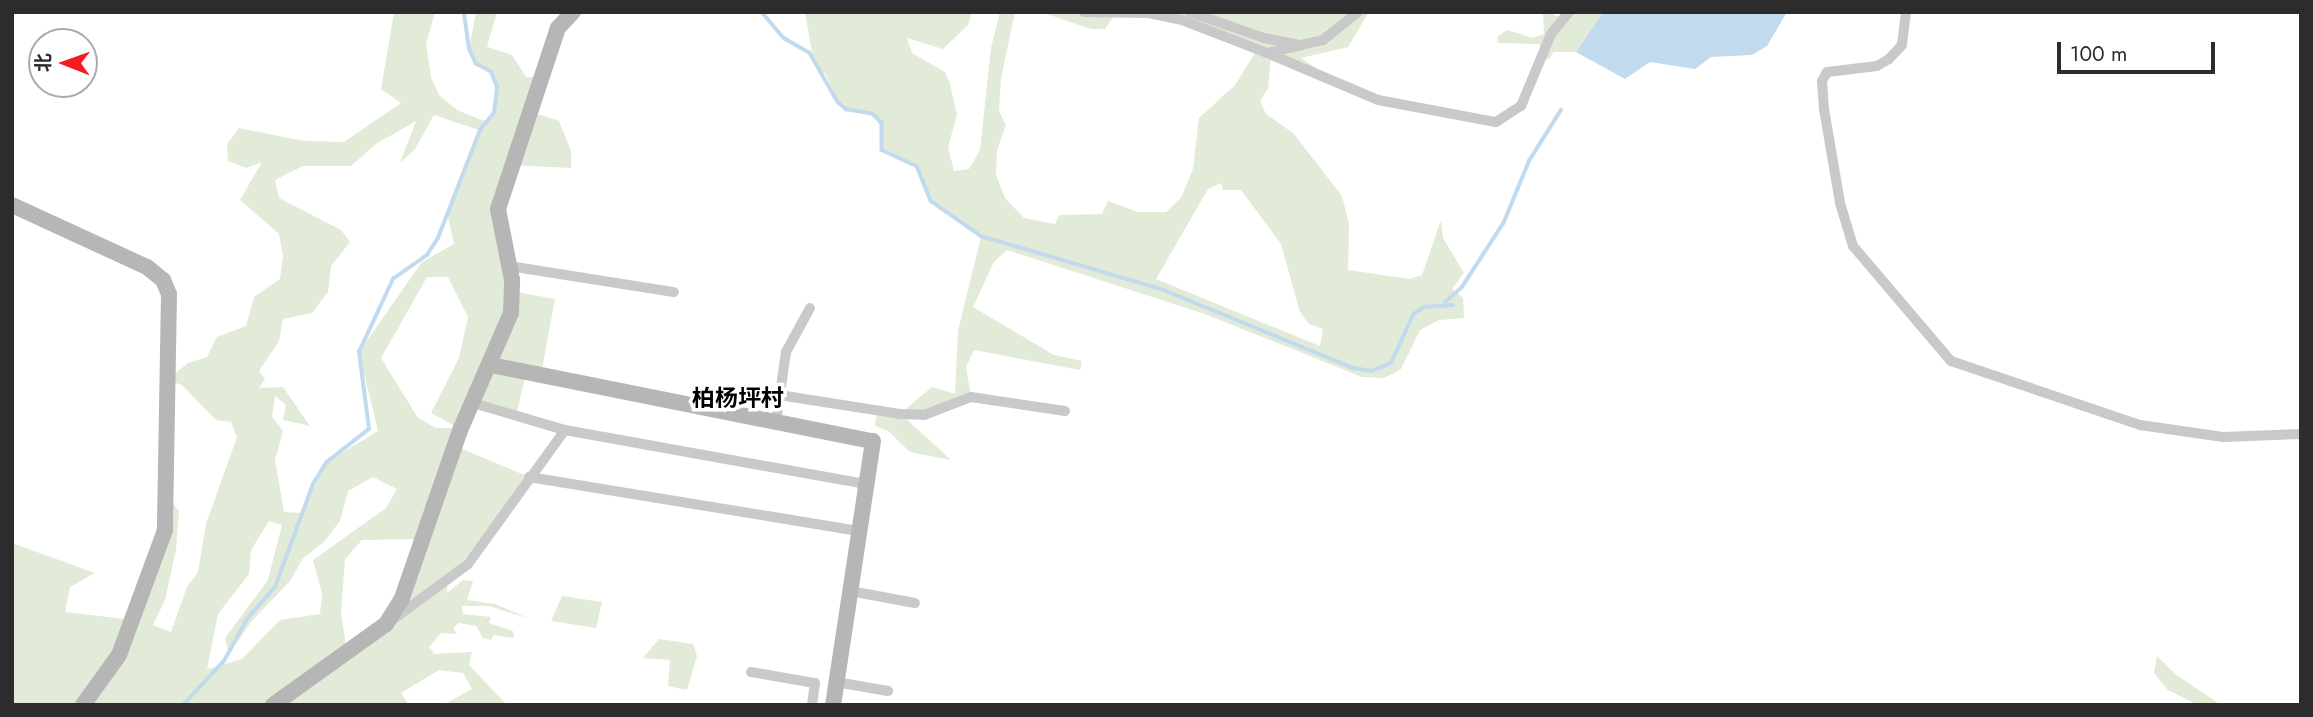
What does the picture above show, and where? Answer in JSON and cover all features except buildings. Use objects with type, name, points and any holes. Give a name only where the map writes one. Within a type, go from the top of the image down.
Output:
[{"type":"street","points":[[386,624],[402,598],[473,403],[512,313],[509,266],[498,209],[505,180],[558,28],[573,12]]},
{"type":"street","points":[[1084,12],[1149,13],[1182,20],[1378,100],[1496,122],[1521,106],[1551,34],[1569,12]]},
{"type":"street","points":[[1190,12],[1264,38],[1301,45]]},
{"type":"street","points":[[1267,53],[1323,40],[1358,12]]},
{"type":"street","points":[[1906,12],[1902,45],[1889,60],[1877,66],[1827,72],[1822,81],[1824,109],[1838,195],[1853,246],[1951,361],[1973,372],[2157,429],[2223,437],[2301,434]]},
{"type":"street","points":[[12,205],[148,267],[163,280],[169,294],[165,530],[119,655],[83,705]]},
{"type":"street","points":[[509,266],[674,292]]},
{"type":"street","points":[[776,422],[786,352],[810,308]]},
{"type":"street","points":[[491,365],[873,441],[833,705]]},
{"type":"street","points":[[779,395],[900,414],[924,415],[971,397],[1065,411]]},
{"type":"street","points":[[473,403],[565,430],[866,484]]},
{"type":"street","points":[[273,705],[468,564],[565,430]]},
{"type":"street","points":[[529,478],[859,531]]},
{"type":"street","points":[[850,591],[915,603]]},
{"type":"street","points":[[751,672],[815,683],[813,705]]},
{"type":"street","points":[[836,682],[888,691]]},
{"type":"green space","points":[[394,12],[435,12],[426,44],[431,77],[439,95],[457,110],[484,121],[494,113],[497,87],[491,72],[476,64],[469,49],[476,12],[497,12],[487,47],[512,55],[526,77],[541,77],[531,112],[559,121],[571,151],[571,168],[511,165],[498,209],[512,291],[555,299],[541,375],[526,373],[516,416],[473,403],[455,446],[529,477],[448,580],[447,593],[463,580],[473,581],[467,600],[495,604],[530,619],[489,606],[462,606],[463,614],[491,617],[489,623],[513,631],[514,638],[494,635],[491,640],[483,638],[476,626],[459,623],[453,628],[457,634],[441,633],[429,647],[434,654],[472,652],[469,665],[507,705],[443,705],[472,689],[463,673],[439,670],[401,693],[409,705],[94,705],[87,699],[83,705],[12,705],[12,543],[95,573],[70,587],[65,612],[134,620],[167,496],[179,511],[176,550],[165,600],[153,625],[171,632],[187,587],[198,572],[206,524],[237,437],[231,422],[216,420],[182,385],[167,380],[188,363],[207,357],[217,337],[246,326],[254,297],[280,279],[283,256],[279,234],[240,200],[262,162],[246,168],[228,161],[227,144],[239,128],[304,141],[344,142],[401,103],[381,89]],"holes":[[[434,115],[479,130],[447,213],[454,244],[422,262],[359,352],[378,431],[327,462],[301,513],[284,512],[275,460],[283,431],[272,417],[275,396],[286,405],[283,420],[310,426],[283,387],[259,388],[265,379],[259,371],[279,341],[283,319],[312,313],[328,292],[331,266],[350,242],[341,230],[279,198],[275,180],[303,166],[351,166],[376,144],[416,121],[400,163],[415,149]],[[427,277],[448,277],[468,317],[459,358],[431,413],[459,428],[436,428],[418,418],[381,358]],[[373,477],[397,489],[386,508],[313,560],[322,593],[320,614],[280,620],[242,659],[207,669],[218,614],[249,574],[251,550],[269,521],[282,525],[268,580],[225,638],[229,654],[251,622],[290,581],[303,558],[324,542],[340,521],[348,491]],[[421,539],[386,624],[347,651],[341,614],[345,559],[362,540]]]},
{"type":"green space","points":[[805,12],[972,12],[968,25],[943,49],[907,38],[912,53],[945,72],[957,115],[948,147],[954,171],[969,169],[980,150],[991,48],[1000,12],[1015,12],[1001,78],[999,111],[1006,125],[997,150],[996,175],[1005,198],[1024,218],[1055,224],[1059,215],[1102,214],[1108,201],[1138,212],[1166,212],[1181,198],[1193,169],[1199,118],[1235,85],[1257,50],[1182,20],[1115,14],[1105,29],[1091,29],[1041,12],[1369,12],[1348,47],[1301,58],[1328,76],[1271,55],[1268,88],[1260,101],[1266,114],[1293,133],[1342,196],[1349,224],[1348,270],[1410,279],[1422,275],[1441,220],[1443,238],[1464,273],[1452,289],[1463,298],[1464,318],[1439,320],[1420,330],[1401,369],[1384,378],[1362,377],[1205,314],[1007,250],[994,262],[973,307],[1054,355],[1082,361],[1080,370],[974,350],[966,367],[971,397],[951,408],[901,414],[951,460],[910,452],[888,431],[875,426],[877,410],[900,414],[932,387],[955,394],[958,331],[981,237],[931,201],[916,166],[882,150],[882,123],[874,114],[846,109],[838,102],[826,75],[814,64]],"holes":[[[1221,183],[1223,190],[1241,190],[1281,244],[1300,312],[1309,324],[1323,329],[1320,346],[1156,279],[1208,189]]]},
{"type":"green space","points":[[1543,12],[1564,18],[1569,12],[1603,12],[1576,52],[1554,52],[1548,60],[1539,57],[1544,46],[1498,43],[1497,37],[1507,30],[1533,38],[1544,34]]},
{"type":"green space","points":[[562,596],[602,602],[596,628],[551,621]]},
{"type":"green space","points":[[659,639],[693,644],[697,656],[687,690],[668,686],[670,660],[643,658]]},
{"type":"green space","points":[[2157,656],[2175,674],[2221,705],[2198,705],[2168,690],[2154,673]]},
{"type":"water","points":[[1603,12],[1787,12],[1767,46],[1752,55],[1711,57],[1695,69],[1650,62],[1625,79],[1576,52]]},
{"type":"waterway","points":[[183,705],[224,661],[247,619],[275,587],[313,484],[327,462],[369,429],[359,352],[393,279],[427,255],[438,238],[480,130],[494,113],[497,87],[491,72],[476,64],[469,49],[464,12]]},
{"type":"waterway","points":[[762,12],[784,38],[810,53],[838,102],[846,109],[873,114],[882,123],[882,150],[917,166],[931,201],[981,236],[1164,290],[1353,368],[1372,371],[1391,363],[1413,315],[1424,307],[1453,305]]},
{"type":"waterway","points":[[1445,302],[1462,287],[1504,222],[1529,161],[1561,110]]},
{"type":"district","name":"柏杨坪村","points":[[738,398]]}]
